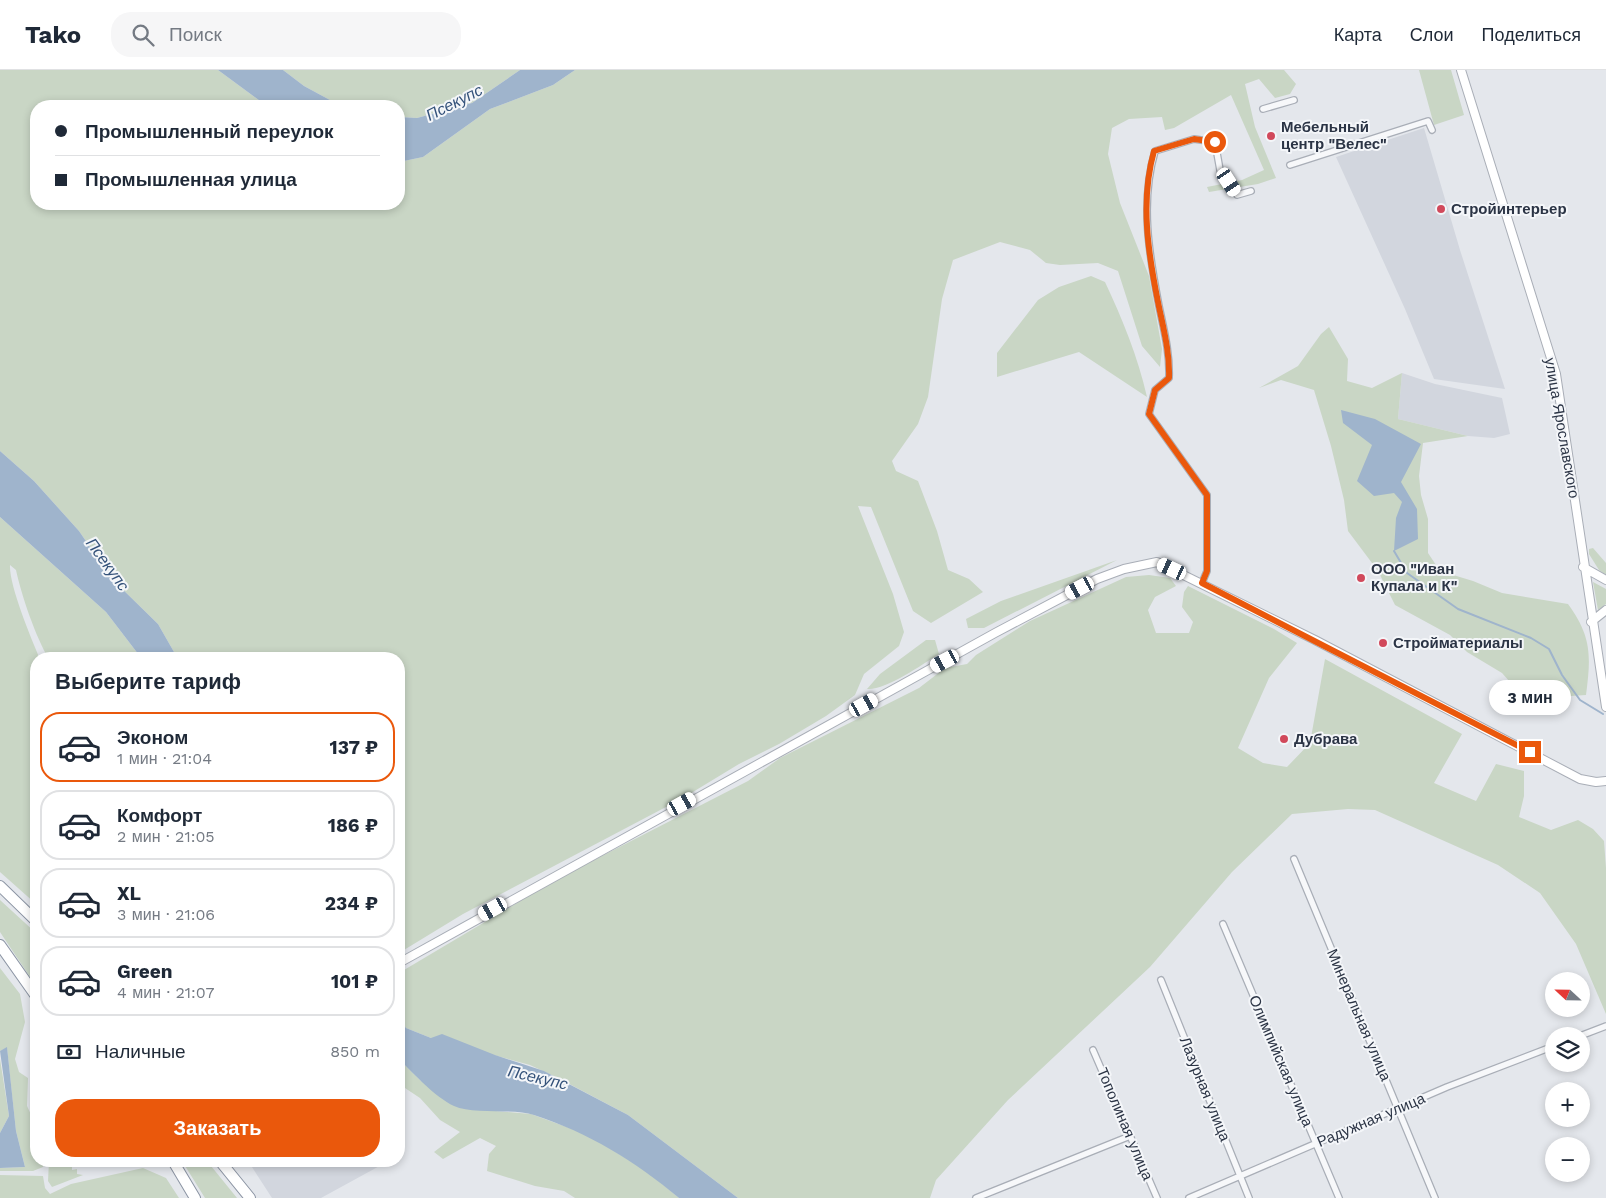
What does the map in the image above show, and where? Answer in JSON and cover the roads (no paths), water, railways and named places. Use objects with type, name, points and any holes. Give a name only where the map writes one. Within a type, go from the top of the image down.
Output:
[{"type":"highway","points":[[0,886],[30,916]]},
{"type":"highway","points":[[0,945],[30,988]]},
{"type":"highway","points":[[177,1167],[195,1198]]},
{"type":"highway","points":[[225,1167],[250,1198]]},
{"type":"main road","name":"улица Ярославского","points":[[1460,70],[1556,374],[1583,567],[1606,707]]},
{"type":"main road","points":[[405,959],[980,641],[1097,579],[1124,569],[1157,562],[1202,583],[1580,779],[1596,782],[1606,781]]},
{"type":"main road","points":[[1583,567],[1606,580]]},
{"type":"main road","points":[[1592,622],[1606,610]]},
{"type":"street","points":[[1263,109],[1294,100]]},
{"type":"street","points":[[1290,165],[1428,121],[1432,130]]},
{"type":"street","points":[[1202,583],[1207,571],[1207,495],[1149,414],[1155,390],[1169,378],[1170,359],[1150,261],[1146,220],[1148,174],[1154,151],[1194,139],[1215,142],[1220,170],[1237,195],[1251,191]]},
{"type":"street","name":"Минеральная улица","points":[[1294,859],[1435,1198]]},
{"type":"street","name":"Олимпийская улица","points":[[1223,924],[1339,1198]]},
{"type":"street","name":"Лазурная улица","points":[[1161,980],[1249,1198]]},
{"type":"street","points":[[1590,1032],[1606,1026]]},
{"type":"street","name":"Радужная улица","points":[[1190,1198],[1447,1087],[1545,1049]]},
{"type":"street","name":"Тополиная улица","points":[[1093,1050],[1157,1198]]},
{"type":"street","points":[[976,1198],[1130,1136]]},
{"type":"water","points":[[218,70],[283,70],[304,86],[330,100],[259,100]]},
{"type":"water","points":[[520,70],[575,70],[553,85],[490,109],[423,157],[405,161],[405,117],[417,118],[472,103]]},
{"type":"water","points":[[1341,410],[1375,419],[1421,444],[1401,482],[1417,509],[1418,539],[1394,551],[1396,518],[1402,502],[1394,493],[1374,496],[1357,481],[1372,445],[1343,423]]},
{"type":"water","points":[[0,451],[34,481],[79,531],[112,579],[158,624],[174,652],[137,652],[106,612],[0,517]]},
{"type":"water","name":"Псекупс","points":[[405,1026],[431,1038],[442,1034],[495,1055],[544,1071],[628,1115],[738,1198],[679,1198],[628,1160],[574,1130],[525,1113],[462,1109],[447,1102],[405,1065]]},
{"type":"water","points":[[7,1047],[16,1131],[25,1167],[0,1168],[0,1133],[9,1116],[0,1051]]},
{"type":"waterway","points":[[1394,551],[1407,573],[1458,609],[1531,638],[1549,649],[1562,675],[1580,700],[1603,714]]},
{"type":"place","name":"Мебельный центр \"Велес\"","points":[[1271,136]]},
{"type":"place","name":"Стройинтерьер","points":[[1441,209]]},
{"type":"place","name":"ООО \"Иван Купала и К\"","points":[[1361,578]]},
{"type":"place","name":"Стройматериалы","points":[[1383,643]]},
{"type":"place","name":"Дубрава","points":[[1284,739]]}]
